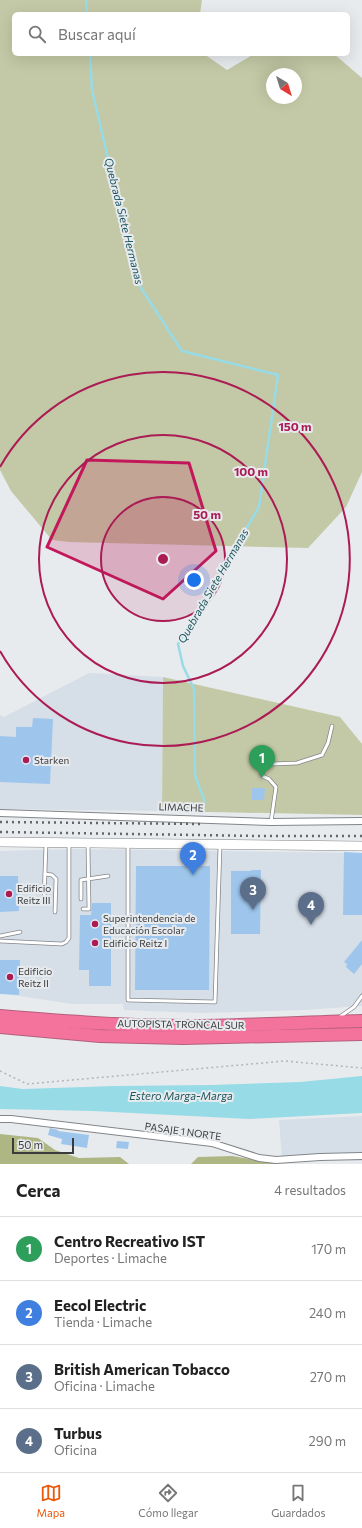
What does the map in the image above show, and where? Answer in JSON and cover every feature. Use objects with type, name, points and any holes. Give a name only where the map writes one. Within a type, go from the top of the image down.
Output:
[{"type":"highway","points":[[0,1011],[29,1018]]},
{"type":"highway","name":"AUTOPISTA TRONCAL SUR","points":[[0,1016],[106,1024],[184,1026],[270,1025],[362,1021]]},
{"type":"highway","name":"AUTOPISTA TRONCAL SUR","points":[[0,1027],[100,1036],[183,1038],[362,1034]]},
{"type":"main road","points":[[0,842],[362,846]]},
{"type":"street","name":"LIMACHE","points":[[0,813],[271,822],[362,822]]},
{"type":"street","name":"PASAJE 1 NORTE","points":[[0,1119],[11,1119],[212,1143],[259,1158],[276,1160],[362,1156]]},
{"type":"lane","points":[[271,822],[276,788],[269,779],[262,776],[262,768],[272,764],[297,763],[322,755],[328,743],[332,726]]},
{"type":"lane","points":[[44,900],[46,842]]},
{"type":"lane","points":[[0,941],[62,944],[69,938],[69,842]]},
{"type":"lane","points":[[83,909],[89,909],[88,843]]},
{"type":"lane","points":[[128,843],[128,1000],[215,1002],[220,844]]},
{"type":"lane","points":[[45,874],[52,875],[56,880],[55,912]]},
{"type":"lane","points":[[81,899],[81,880],[108,876]]},
{"type":"lane","points":[[0,936],[20,932]]},
{"type":"lane","points":[[325,1022],[349,1012],[362,996]]},
{"type":"path","points":[[0,1071],[27,1084],[286,1061],[362,1068]]},
{"type":"highlighted area","points":[[87,460],[189,463],[216,551],[163,599],[47,547]]},
{"type":"shaded area","points":[[89,673],[163,677],[162,811],[0,809],[0,715],[4,717]]},
{"type":"shaded area","points":[[76,849],[362,853],[362,1006],[304,1010],[201,1013],[124,1010],[123,1004],[72,1004],[0,993],[0,851]]},
{"type":"shaded area","points":[[362,1116],[362,1161],[282,1158],[279,1120]]},
{"type":"green space","points":[[0,0],[202,0],[200,12],[12,12],[12,56],[207,56],[227,70],[251,56],[336,56],[362,78],[362,472],[346,507],[308,548],[69,542],[52,540],[11,491],[0,470]]},
{"type":"green space","points":[[163,677],[340,717],[362,744],[362,815],[162,811]]},
{"type":"green space","points":[[0,1134],[38,1138],[55,1150],[79,1158],[120,1157],[129,1164],[0,1164]]},
{"type":"green space","points":[[232,1156],[275,1164],[191,1164],[198,1157]]},
{"type":"water","name":"Estero Marga-Marga","points":[[362,1076],[362,1113],[249,1119],[93,1111],[0,1109],[0,1086],[23,1089],[211,1085],[300,1082]]},
{"type":"building","name":"Starken","points":[[33,718],[53,719],[50,784],[0,782],[0,736],[16,737],[16,727],[32,727]]},
{"type":"building","points":[[252,788],[265,788],[264,800],[252,800]]},
{"type":"building","points":[[344,852],[362,853],[362,915],[343,915]]},
{"type":"building","points":[[136,866],[210,866],[209,990],[135,990]]},
{"type":"building","points":[[261,870],[260,934],[231,934],[231,871]]},
{"type":"building","name":"Edificio Reitz III","points":[[0,876],[18,876],[19,911],[0,912]]},
{"type":"building","name":"Edificio Reitz I","points":[[92,903],[111,903],[111,986],[89,986],[89,970],[79,970],[80,915],[91,915]]},
{"type":"building","points":[[362,940],[362,964],[354,974],[346,967],[347,964],[344,962]]},
{"type":"building","name":"Edificio Reitz II","points":[[0,960],[20,960],[19,995],[0,994]]},
{"type":"building","points":[[50,1128],[58,1131],[89,1135],[87,1148],[61,1144],[62,1139],[48,1135]]},
{"type":"building","points":[[117,1141],[129,1142],[128,1149],[116,1148]]},
{"type":"waterway","name":"Quebrada Siete Hermanas","points":[[86,0],[87,12]]},
{"type":"waterway","name":"Quebrada Siete Hermanas","points":[[90,56],[92,90],[137,282],[182,351],[278,375],[259,507],[178,644],[183,666],[194,689],[195,775],[205,802]]},
{"type":"railway","points":[[0,822],[201,824]]},
{"type":"railway","points":[[0,832],[362,836]]},
{"type":"place","name":"Starken","points":[[26,760]]},
{"type":"place","name":"Centro Recreativo IST","points":[[262,778]]},
{"type":"place","name":"Eecol Electric","points":[[193,875]]},
{"type":"place","name":"Edificio Reitz III","points":[[9,894]]},
{"type":"place","name":"British American Tobacco","points":[[253,910]]},
{"type":"place","name":"Superintendencia de Educación Escolar","points":[[95,924]]},
{"type":"place","name":"Turbus","points":[[311,925]]},
{"type":"place","name":"Edificio Reitz I","points":[[95,943]]},
{"type":"place","name":"Edificio Reitz II","points":[[10,977]]}]
